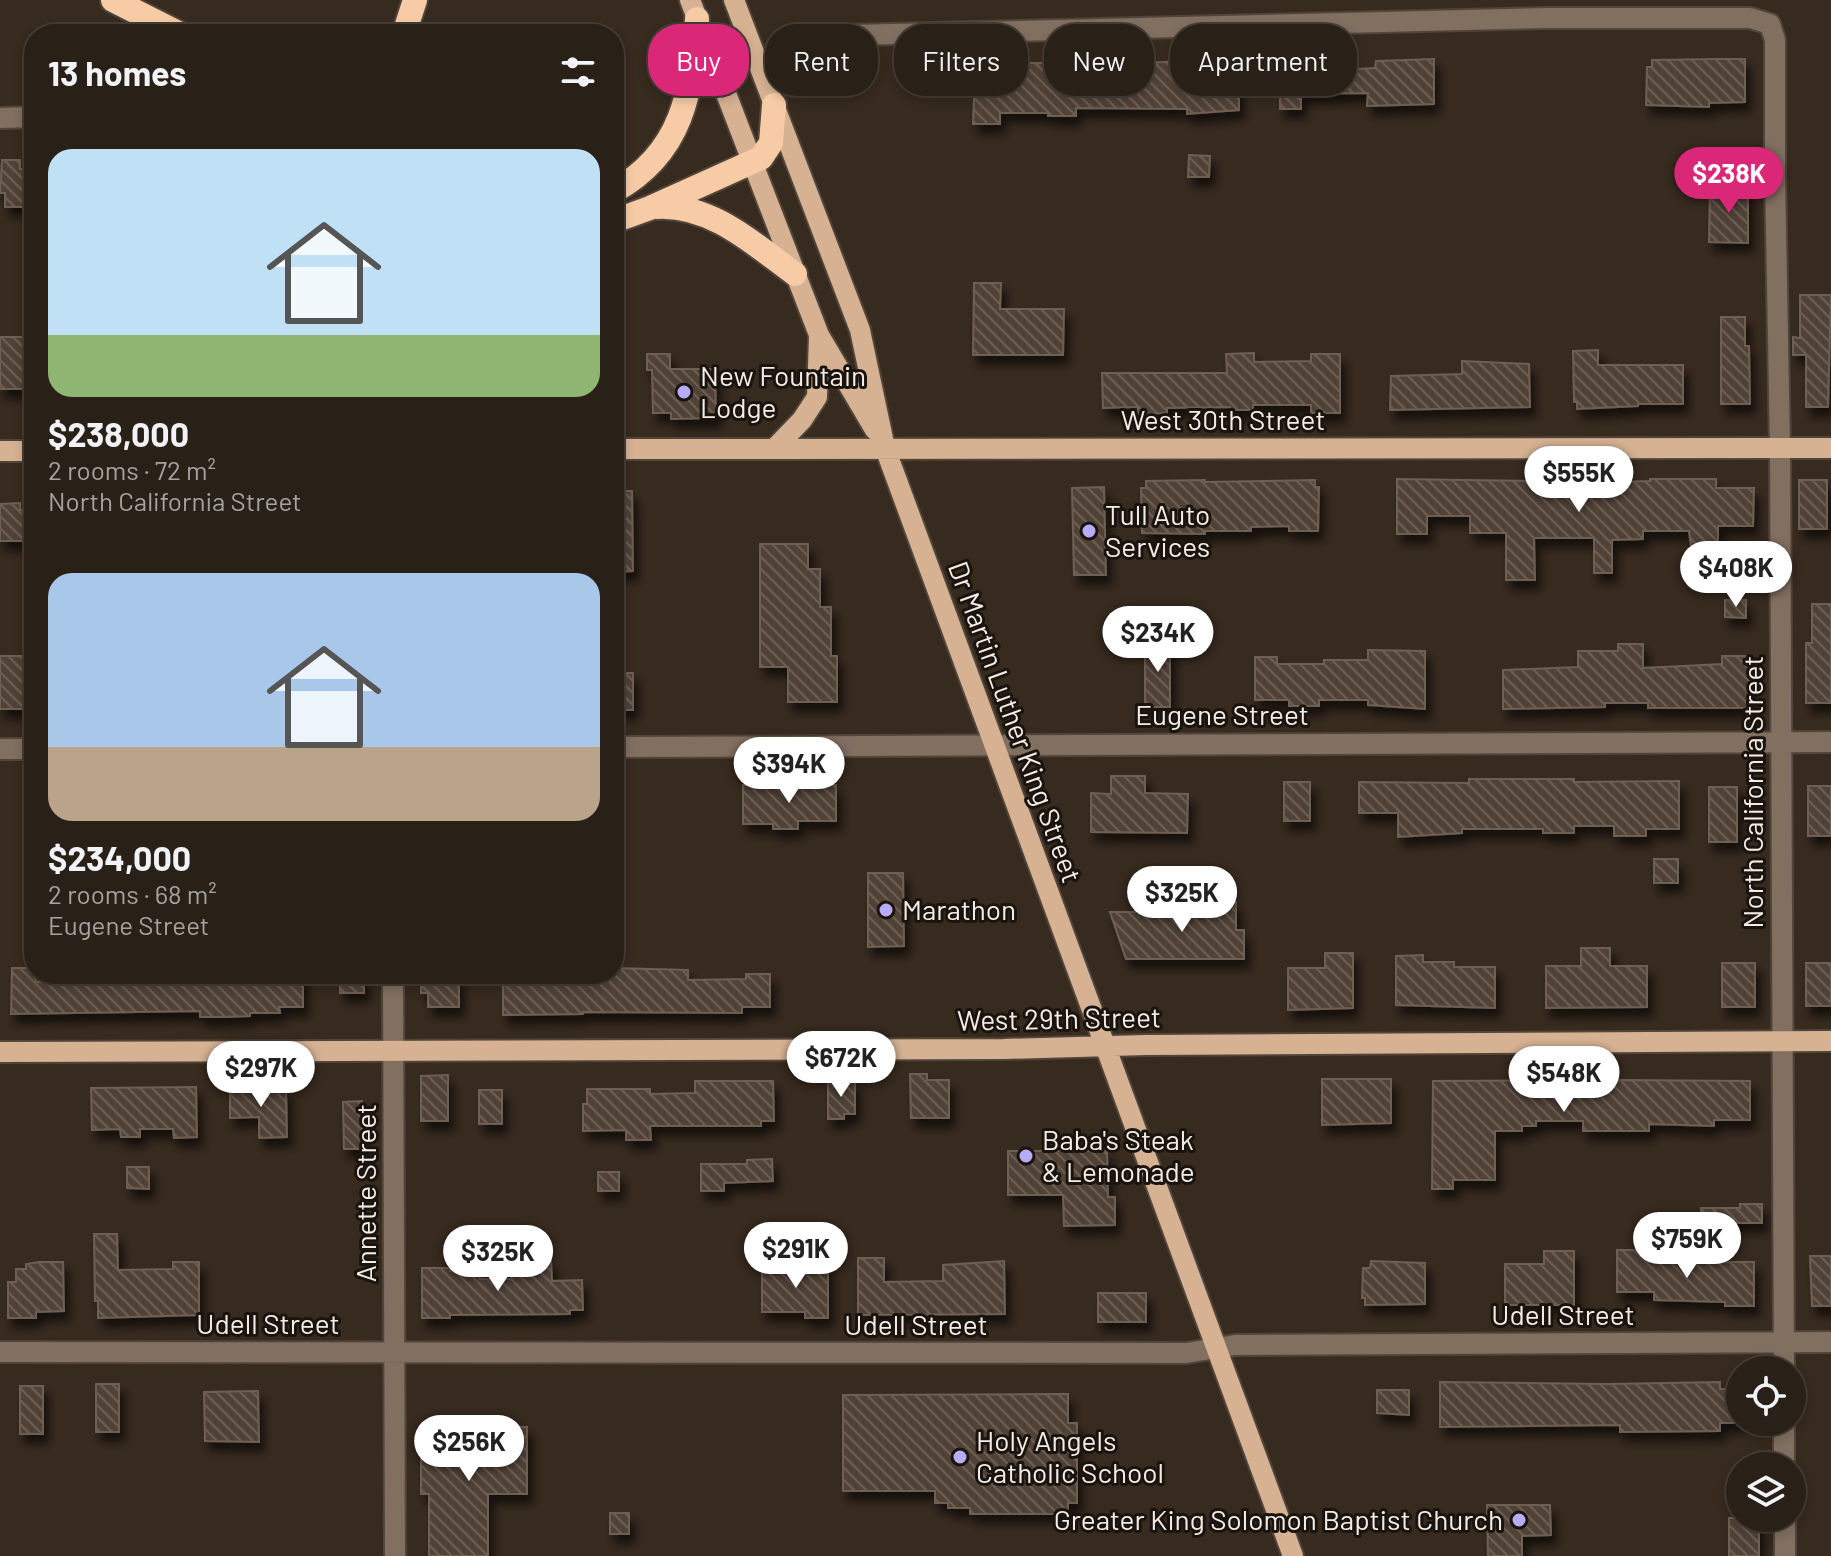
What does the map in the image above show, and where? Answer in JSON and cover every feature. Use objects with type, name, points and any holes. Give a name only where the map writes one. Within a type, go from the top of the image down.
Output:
[{"type":"highway","points":[[113,0],[160,24]]},
{"type":"highway","points":[[407,24],[415,0]]},
{"type":"highway","points":[[624,185],[642,173],[677,127],[693,74],[693,10]]},
{"type":"highway","points":[[624,217],[752,163],[767,152],[771,143],[774,105]]},
{"type":"highway","points":[[650,208],[683,210],[718,221],[747,236],[795,274]]},
{"type":"main road","name":"Dr Martin Luther King Street","points":[[734,0],[860,330],[885,448],[1293,1556]]},
{"type":"main road","name":"Dr Martin Luther King Street","points":[[693,10],[819,335],[885,448]]},
{"type":"main road","points":[[775,448],[802,420],[817,397],[819,335]]},
{"type":"main road","name":"West 30th Street","points":[[624,449],[1831,448]]},
{"type":"main road","points":[[0,451],[24,451]]},
{"type":"main road","name":"West 29th Street","points":[[0,1052],[1831,1041]]},
{"type":"street","name":"North California Street","points":[[878,34],[1548,18],[1750,18],[1770,24],[1775,40],[1780,448],[1784,1356]]},
{"type":"street","points":[[0,118],[24,117]]},
{"type":"street","name":"Eugene Street","points":[[624,747],[1831,742]]},
{"type":"street","points":[[0,749],[24,749]]},
{"type":"street","name":"Annette Street","points":[[393,984],[395,1556]]},
{"type":"street","name":"Udell Street","points":[[0,1352],[1186,1353],[1216,1346],[1831,1342]]},
{"type":"street","points":[[1785,1532],[1785,1556]]},
{"type":"building","points":[[1434,59],[1434,104],[1367,106],[1368,93],[1357,93],[1357,69],[1375,68],[1376,61]]},
{"type":"building","points":[[1745,59],[1745,102],[1709,103],[1709,107],[1646,105],[1647,67],[1652,67],[1652,60]]},
{"type":"building","points":[[1154,62],[1170,62],[1170,96],[1239,96],[1239,110],[1187,114],[1187,109],[1076,108],[1076,116],[1000,113],[1000,124],[973,124],[974,96],[1028,96],[1028,63],[1044,63],[1044,96],[1154,96]]},
{"type":"building","points":[[1280,96],[1301,96],[1301,109],[1280,109]]},
{"type":"building","points":[[1189,155],[1210,156],[1209,177],[1188,177]]},
{"type":"building","points":[[2,160],[20,160],[20,169],[24,169],[23,207],[5,207],[5,193],[0,193]]},
{"type":"building","points":[[1710,188],[1748,188],[1748,243],[1709,242]]},
{"type":"building","points":[[974,283],[1001,283],[1000,309],[1064,309],[1063,355],[973,355]]},
{"type":"building","points":[[1800,295],[1831,295],[1828,407],[1806,407],[1806,355],[1793,355],[1793,337],[1800,338]]},
{"type":"building","points":[[1721,317],[1745,317],[1750,404],[1721,404]]},
{"type":"building","points":[[0,337],[24,337],[24,389],[0,389]]},
{"type":"building","points":[[1598,350],[1598,365],[1683,365],[1683,404],[1577,409],[1577,402],[1574,402],[1573,351]]},
{"type":"building","points":[[1254,353],[1254,362],[1311,361],[1311,354],[1340,354],[1340,413],[1311,413],[1311,405],[1253,405],[1253,410],[1230,410],[1230,407],[1167,408],[1167,413],[1138,414],[1138,407],[1103,408],[1102,373],[1227,373],[1226,354]]},
{"type":"building","name":"New Fountain Lodge","points":[[647,354],[670,354],[670,369],[715,369],[716,418],[671,419],[671,413],[653,413],[652,370],[647,370]]},
{"type":"building","points":[[1462,361],[1529,364],[1530,407],[1390,410],[1391,376],[1462,374]]},
{"type":"building","points":[[1397,479],[1537,481],[1537,484],[1568,483],[1568,487],[1614,486],[1614,482],[1650,479],[1716,479],[1716,488],[1754,488],[1753,526],[1718,526],[1718,576],[1695,576],[1689,531],[1643,531],[1643,539],[1612,540],[1612,573],[1594,573],[1594,538],[1534,538],[1535,580],[1506,580],[1506,533],[1470,533],[1470,516],[1427,516],[1427,534],[1397,534]]},
{"type":"building","points":[[1315,480],[1315,487],[1319,487],[1318,531],[1289,531],[1289,526],[1251,527],[1251,531],[1205,531],[1205,534],[1142,533],[1141,488],[1146,488],[1146,481]]},
{"type":"building","points":[[1799,480],[1827,480],[1827,529],[1799,529]]},
{"type":"building","name":"Tull Auto Services","points":[[1104,487],[1106,575],[1074,575],[1072,488]]},
{"type":"building","points":[[624,491],[632,491],[633,571],[624,571]]},
{"type":"building","points":[[20,503],[20,510],[24,510],[24,541],[0,541],[0,504]]},
{"type":"building","points":[[760,544],[808,544],[808,569],[820,569],[820,607],[831,607],[831,656],[837,656],[837,702],[788,702],[788,667],[760,667]]},
{"type":"building","points":[[1725,600],[1746,600],[1746,618],[1725,617]]},
{"type":"building","points":[[1812,604],[1831,604],[1831,703],[1806,703],[1806,643],[1812,643]]},
{"type":"building","points":[[1145,640],[1170,640],[1170,707],[1145,707]]},
{"type":"building","points":[[1618,644],[1643,644],[1643,668],[1722,664],[1722,656],[1750,656],[1750,708],[1648,708],[1648,703],[1605,703],[1605,707],[1503,709],[1503,670],[1578,667],[1578,651],[1618,651]]},
{"type":"building","points":[[1368,650],[1425,651],[1425,709],[1368,705],[1368,700],[1319,700],[1319,706],[1289,706],[1289,700],[1255,700],[1255,657],[1277,657],[1277,664],[1324,664],[1324,660],[1368,660]]},
{"type":"building","points":[[0,656],[23,656],[23,709],[0,709]]},
{"type":"building","points":[[624,673],[633,673],[633,710],[624,710]]},
{"type":"building","points":[[1111,776],[1145,776],[1145,793],[1188,794],[1187,833],[1091,832],[1091,793],[1111,794]]},
{"type":"building","points":[[1469,779],[1679,781],[1679,829],[1646,829],[1646,836],[1614,836],[1614,826],[1574,826],[1574,833],[1543,833],[1543,829],[1462,829],[1462,833],[1398,837],[1398,813],[1359,813],[1359,782],[1469,783]]},
{"type":"building","points":[[1284,782],[1310,782],[1310,821],[1284,821]]},
{"type":"building","points":[[743,785],[836,785],[836,821],[798,821],[798,829],[773,829],[773,824],[743,824]]},
{"type":"building","points":[[1808,786],[1831,786],[1831,836],[1808,836]]},
{"type":"building","points":[[1709,787],[1737,787],[1737,842],[1709,842]]},
{"type":"building","points":[[1654,859],[1678,859],[1678,883],[1654,883]]},
{"type":"building","name":"Marathon","points":[[868,873],[903,873],[904,946],[868,947]]},
{"type":"building","points":[[1199,902],[1236,902],[1236,930],[1244,930],[1244,959],[1126,959],[1110,912],[1199,912]]},
{"type":"building","points":[[1581,948],[1610,948],[1610,966],[1647,966],[1647,1007],[1546,1008],[1546,966],[1581,966]]},
{"type":"building","points":[[1325,953],[1353,953],[1353,1008],[1288,1010],[1288,968],[1325,968]]},
{"type":"building","points":[[1423,955],[1423,962],[1454,962],[1454,967],[1495,967],[1495,1008],[1396,1005],[1396,956]]},
{"type":"building","points":[[1722,963],[1755,963],[1755,1007],[1722,1007]]},
{"type":"building","points":[[1806,963],[1831,963],[1831,1006],[1806,1006]]},
{"type":"building","points":[[12,968],[24,968],[24,984],[303,984],[303,1007],[279,1007],[280,1013],[225,1017],[200,1017],[200,1011],[11,1014]]},
{"type":"building","points":[[624,968],[688,970],[688,980],[746,979],[746,974],[770,974],[770,1007],[742,1007],[742,1013],[503,1015],[503,984],[624,984]]},
{"type":"building","points":[[340,984],[364,984],[364,993],[340,993]]},
{"type":"building","points":[[421,984],[459,984],[459,1007],[428,1007],[428,993],[421,993]]},
{"type":"building","points":[[910,1074],[927,1074],[927,1080],[949,1080],[949,1118],[911,1118]]},
{"type":"building","points":[[448,1075],[448,1121],[421,1121],[421,1076]]},
{"type":"building","points":[[1322,1079],[1391,1079],[1391,1123],[1322,1125]]},
{"type":"building","points":[[695,1081],[773,1081],[774,1121],[761,1121],[761,1126],[650,1126],[651,1140],[626,1140],[626,1130],[583,1131],[583,1104],[587,1104],[587,1089],[650,1089],[650,1094],[695,1093]]},
{"type":"building","points":[[828,1081],[855,1081],[855,1114],[844,1114],[844,1119],[828,1119]]},
{"type":"building","points":[[1433,1081],[1750,1081],[1750,1120],[1714,1120],[1714,1126],[1649,1124],[1649,1131],[1583,1131],[1583,1121],[1536,1121],[1536,1126],[1522,1126],[1522,1131],[1495,1131],[1495,1180],[1453,1180],[1453,1189],[1432,1189]]},
{"type":"building","points":[[230,1084],[252,1084],[252,1090],[286,1089],[287,1137],[259,1138],[259,1117],[230,1118]]},
{"type":"building","points":[[196,1087],[197,1137],[174,1138],[173,1129],[140,1129],[140,1137],[121,1137],[120,1129],[92,1130],[91,1088]]},
{"type":"building","points":[[479,1090],[502,1090],[502,1124],[479,1124]]},
{"type":"building","points":[[362,1101],[363,1149],[344,1149],[343,1102]]},
{"type":"building","points":[[1008,1151],[1107,1151],[1108,1197],[1115,1197],[1115,1225],[1064,1226],[1063,1195],[1008,1195]]},
{"type":"building","points":[[772,1159],[773,1181],[724,1183],[724,1191],[701,1191],[701,1164],[747,1164],[747,1160]]},
{"type":"building","points":[[127,1167],[149,1167],[149,1189],[127,1188]]},
{"type":"building","points":[[598,1172],[619,1172],[619,1191],[598,1191]]},
{"type":"building","points":[[1740,1204],[1762,1204],[1762,1223],[1721,1223],[1721,1229],[1701,1229],[1701,1208],[1740,1208]]},
{"type":"building","points":[[94,1234],[117,1234],[118,1270],[173,1269],[173,1262],[199,1262],[199,1315],[98,1318]]},
{"type":"building","points":[[1617,1250],[1647,1250],[1647,1262],[1754,1262],[1754,1306],[1654,1300],[1654,1292],[1617,1292]]},
{"type":"building","points":[[1544,1251],[1574,1251],[1574,1305],[1505,1305],[1505,1264],[1544,1264]]},
{"type":"building","points":[[1810,1256],[1831,1256],[1831,1306],[1812,1306]]},
{"type":"building","points":[[858,1258],[884,1258],[884,1282],[943,1281],[943,1265],[1004,1261],[1005,1314],[858,1315]]},
{"type":"building","points":[[529,1261],[551,1261],[552,1281],[582,1280],[583,1310],[570,1310],[570,1314],[422,1318],[422,1268],[480,1271],[480,1279],[512,1279],[511,1272],[529,1272]]},
{"type":"building","points":[[1371,1261],[1425,1263],[1425,1304],[1365,1305],[1365,1298],[1362,1298],[1363,1268],[1370,1268]]},
{"type":"building","points":[[63,1262],[64,1311],[36,1312],[36,1318],[8,1318],[8,1282],[16,1282],[16,1269],[26,1269],[26,1264]]},
{"type":"building","points":[[762,1266],[828,1266],[828,1318],[805,1318],[805,1312],[762,1312]]},
{"type":"building","points":[[1098,1293],[1146,1293],[1146,1322],[1098,1322]]},
{"type":"building","points":[[1440,1382],[1720,1382],[1720,1389],[1726,1389],[1726,1423],[1720,1423],[1720,1431],[1620,1432],[1620,1425],[1440,1427]]},
{"type":"building","points":[[96,1384],[119,1384],[119,1432],[96,1432]]},
{"type":"building","points":[[20,1386],[43,1386],[43,1434],[20,1434]]},
{"type":"building","points":[[1377,1390],[1409,1390],[1409,1415],[1377,1413]]},
{"type":"building","points":[[258,1391],[259,1442],[205,1441],[204,1392]]},
{"type":"building","name":"Holy Angels Catholic School","points":[[1068,1394],[1068,1423],[1077,1423],[1077,1503],[1068,1503],[1068,1514],[970,1514],[970,1508],[948,1508],[948,1503],[935,1503],[935,1491],[843,1491],[843,1395]]},
{"type":"building","points":[[527,1427],[527,1494],[488,1494],[488,1556],[429,1556],[429,1494],[421,1494],[421,1429]]},
{"type":"building","name":"Greater King Solomon Baptist Church","points":[[1487,1505],[1550,1505],[1551,1535],[1522,1536],[1522,1556],[1488,1556]]},
{"type":"building","points":[[610,1513],[629,1513],[629,1534],[610,1534]]},
{"type":"building","points":[[1729,1532],[1759,1532],[1759,1556],[1729,1556]]},
{"type":"place","name":"New Fountain Lodge","points":[[684,392]]},
{"type":"place","name":"Tull Auto Services","points":[[1089,531]]},
{"type":"place","name":"Marathon","points":[[886,910]]},
{"type":"place","name":"Baba's Steak & Lemonade","points":[[1026,1156]]},
{"type":"place","name":"Holy Angels Catholic School","points":[[960,1457]]},
{"type":"place","name":"Greater King Solomon Baptist Church","points":[[1519,1520]]}]
